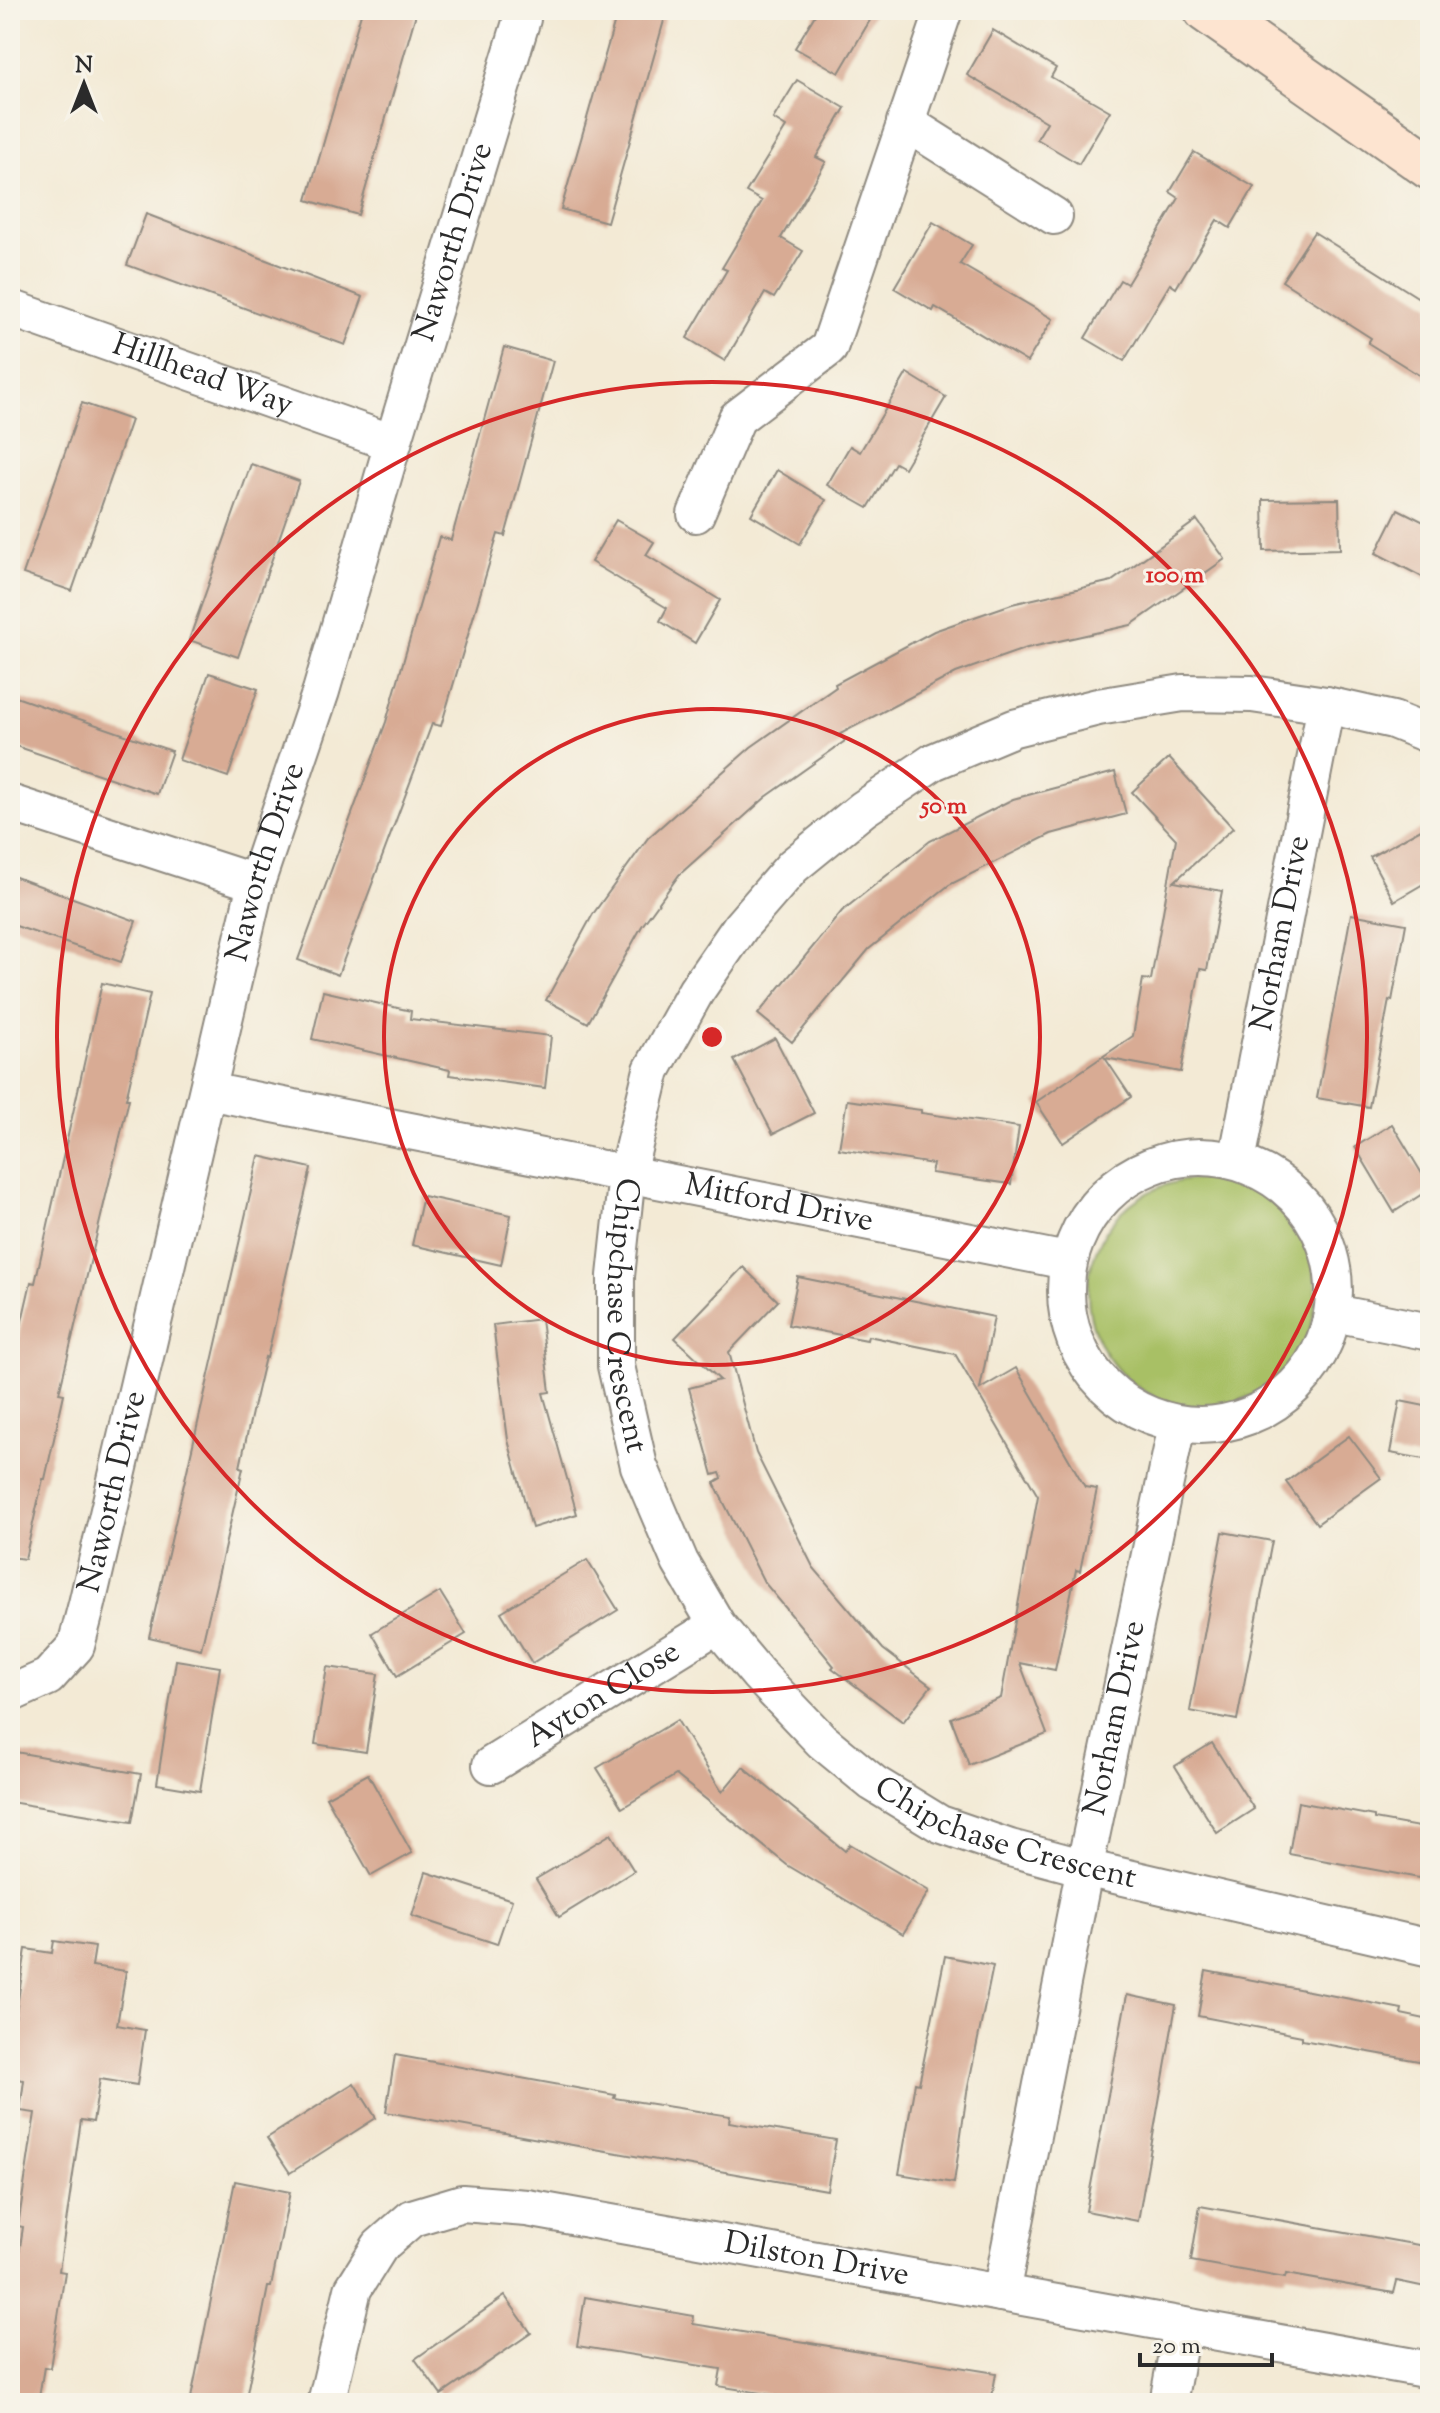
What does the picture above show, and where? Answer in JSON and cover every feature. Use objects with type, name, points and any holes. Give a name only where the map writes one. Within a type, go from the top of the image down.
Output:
[{"type":"main road","points":[[1206,10],[1430,167]]},
{"type":"street","name":"Naworth Drive","points":[[10,1694],[48,1677],[76,1646],[256,883],[321,691],[522,19],[521,10]]},
{"type":"street","points":[[696,514],[737,418],[829,348],[944,10]]},
{"type":"street","points":[[905,122],[1054,216]]},
{"type":"street","name":"Hillhead Way","points":[[10,308],[393,443]]},
{"type":"street","name":"Chipchase Crescent","points":[[1430,735],[1393,720],[1326,705],[1252,694],[1183,693],[1098,707],[1014,728],[933,762],[863,809],[793,866],[741,926],[696,991],[652,1070],[627,1174],[616,1276],[616,1366],[639,1466],[680,1562],[717,1625],[758,1674],[822,1741],[873,1783],[940,1824],[1010,1848],[1430,1948]]},
{"type":"street","name":"Norham Drive","points":[[1237,1161],[1326,705]]},
{"type":"street","points":[[10,803],[256,883]]},
{"type":"street","name":"Mitford Drive","points":[[208,1091],[1067,1261]]},
{"type":"street","points":[[1182,1157],[1237,1161],[1273,1177],[1303,1203],[1324,1236],[1334,1273],[1334,1313],[1316,1363],[1279,1401],[1230,1424],[1177,1425],[1126,1406],[1087,1369],[1066,1318],[1067,1261],[1088,1213],[1129,1175],[1182,1157]]},
{"type":"street","points":[[1334,1313],[1430,1332]]},
{"type":"street","name":"Norham Drive","points":[[1001,2293],[1177,1425]]},
{"type":"street","name":"Ayton Close","points":[[491,1765],[717,1625]]},
{"type":"street","name":"Dilston Drive","points":[[326,2403],[353,2289],[380,2246],[412,2218],[462,2203],[527,2208],[1430,2370]]},
{"type":"street","points":[[1168,2403],[1182,2326]]},
{"type":"green space","points":[[1202,1179],[1245,1188],[1282,1213],[1307,1250],[1316,1293],[1307,1336],[1282,1373],[1245,1398],[1202,1407],[1159,1398],[1122,1373],[1097,1336],[1088,1293],[1097,1250],[1122,1213],[1159,1188]]},
{"type":"building","points":[[362,10],[417,10],[358,215],[307,200]]},
{"type":"building","points":[[618,10],[667,10],[607,222],[561,209]]},
{"type":"building","points":[[818,10],[876,10],[839,73],[795,48]]},
{"type":"building","points":[[993,30],[1056,68],[1051,77],[1110,111],[1079,164],[1037,139],[1047,122],[967,75]]},
{"type":"building","points":[[797,80],[845,108],[816,157],[826,162],[781,238],[803,251],[774,298],[765,293],[725,361],[687,338],[727,270],[722,268],[762,201],[746,192],[786,127],[773,119]]},
{"type":"building","points":[[1194,152],[1254,187],[1230,228],[1217,220],[1176,288],[1170,284],[1124,361],[1085,338],[1120,280],[1127,284],[1179,198],[1170,192]]},
{"type":"building","points":[[146,214],[363,297],[345,345],[127,265]]},
{"type":"building","points":[[933,222],[972,245],[960,264],[1053,319],[1027,362],[935,307],[933,311],[894,288]]},
{"type":"building","points":[[1314,232],[1430,305],[1430,382],[1368,343],[1371,338],[1282,281]]},
{"type":"building","points":[[504,347],[553,361],[505,536],[498,534],[441,726],[432,724],[338,975],[298,960],[386,722],[439,537],[451,540]]},
{"type":"building","points":[[907,373],[946,397],[904,468],[895,463],[868,508],[827,485],[850,446],[860,452]]},
{"type":"building","points":[[82,403],[131,420],[72,591],[23,574]]},
{"type":"building","points":[[251,464],[299,481],[238,657],[189,640]]},
{"type":"building","points":[[777,470],[826,500],[800,544],[751,515]]},
{"type":"building","points":[[1339,499],[1340,549],[1264,551],[1263,500]]},
{"type":"building","points":[[1398,509],[1430,525],[1430,581],[1376,553]]},
{"type":"building","points":[[616,520],[654,542],[646,555],[720,600],[695,643],[660,621],[667,608],[591,562]]},
{"type":"building","points":[[1197,520],[1225,559],[1131,625],[1027,648],[956,673],[840,734],[845,741],[766,797],[679,875],[642,926],[588,1023],[546,1000],[593,914],[648,838],[751,747],[836,687],[835,684],[934,631],[1012,604],[1112,581]]},
{"type":"building","points":[[209,673],[258,689],[228,777],[179,760]]},
{"type":"building","points":[[10,695],[172,751],[157,794],[10,744]]},
{"type":"building","points":[[1169,758],[1233,828],[1174,882],[1222,891],[1207,970],[1200,969],[1181,1072],[1105,1058],[1131,1097],[1063,1143],[1036,1102],[1133,1036],[1143,979],[1151,980],[1176,839],[1132,792]]},
{"type":"building","points":[[1115,772],[1126,814],[1051,834],[949,885],[869,949],[792,1042],[758,1014],[842,911],[930,841],[1013,799]]},
{"type":"building","points":[[1430,824],[1430,880],[1394,901],[1370,857]]},
{"type":"building","points":[[10,875],[136,921],[121,962],[10,924]]},
{"type":"building","points":[[1351,914],[1406,924],[1369,1107],[1317,1098]]},
{"type":"building","points":[[102,983],[150,994],[126,1099],[129,1099],[59,1393],[64,1394],[45,1479],[25,1559],[10,1557],[10,1373],[31,1282],[35,1283]]},
{"type":"building","points":[[323,991],[411,1011],[410,1019],[551,1036],[545,1088],[449,1075],[450,1070],[312,1039]]},
{"type":"building","points":[[775,1038],[814,1113],[773,1134],[734,1060]]},
{"type":"building","points":[[847,1100],[1019,1127],[1011,1184],[931,1173],[933,1164],[839,1149]]},
{"type":"building","points":[[1392,1124],[1430,1187],[1394,1212],[1355,1147]]},
{"type":"building","points":[[259,1156],[311,1168],[252,1412],[240,1467],[243,1468],[201,1649],[149,1637]]},
{"type":"building","points":[[423,1196],[511,1215],[501,1265],[412,1245]]},
{"type":"building","points":[[743,1267],[778,1301],[729,1352],[756,1453],[813,1567],[883,1649],[931,1686],[903,1722],[832,1668],[834,1666],[764,1582],[714,1483],[722,1478],[720,1473],[713,1475],[689,1388],[720,1380],[675,1338]]},
{"type":"building","points":[[798,1277],[994,1317],[980,1389],[1016,1368],[1085,1487],[1097,1489],[1055,1670],[1020,1663],[1047,1734],[969,1765],[951,1718],[1001,1698],[1038,1496],[955,1354],[868,1336],[867,1340],[788,1325]]},
{"type":"building","points":[[541,1319],[550,1392],[543,1393],[577,1514],[532,1528],[508,1440],[493,1325]]},
{"type":"building","points":[[1400,1401],[1430,1407],[1430,1460],[1390,1453]]},
{"type":"building","points":[[1349,1436],[1381,1478],[1317,1524],[1286,1482]]},
{"type":"building","points":[[1223,1532],[1272,1541],[1237,1720],[1190,1711]]},
{"type":"building","points":[[587,1560],[618,1610],[532,1663],[501,1612]]},
{"type":"building","points":[[440,1592],[466,1634],[397,1676],[372,1633]]},
{"type":"building","points":[[176,1660],[220,1667],[200,1791],[157,1784]]},
{"type":"building","points":[[327,1667],[378,1674],[366,1752],[315,1744]]},
{"type":"building","points":[[677,1720],[722,1792],[743,1767],[845,1851],[850,1844],[929,1891],[903,1934],[787,1865],[676,1775],[622,1808],[597,1768]]},
{"type":"building","points":[[1212,1743],[1254,1809],[1217,1833],[1175,1766]]},
{"type":"building","points":[[10,1751],[141,1774],[132,1822],[10,1802]]},
{"type":"building","points":[[368,1774],[412,1853],[371,1876],[326,1797]]},
{"type":"building","points":[[1298,1802],[1430,1829],[1430,1880],[1289,1854]]},
{"type":"building","points":[[611,1834],[634,1871],[559,1917],[536,1879]]},
{"type":"building","points":[[426,1872],[512,1900],[497,1944],[412,1916]]},
{"type":"building","points":[[54,1941],[95,1947],[92,1966],[126,1971],[117,2025],[145,2030],[137,2085],[100,2079],[93,2122],[81,2120],[59,2271],[65,2272],[50,2368],[44,2367],[38,2403],[10,2403],[10,2314],[23,2227],[18,2226],[35,2113],[20,2111],[24,2080],[10,2078],[10,2051],[26,1949],[52,1953]]},
{"type":"building","points":[[945,1956],[993,1966],[967,2092],[954,2183],[899,2174],[915,2083],[919,2084]]},
{"type":"building","points":[[1206,1971],[1402,2009],[1401,2014],[1430,2020],[1430,2063],[1302,2040],[1302,2036],[1198,2016]]},
{"type":"building","points":[[1127,1995],[1176,2005],[1138,2221],[1086,2211]]},
{"type":"building","points":[[395,2055],[615,2095],[614,2098],[730,2116],[729,2122],[836,2140],[827,2190],[386,2112]]},
{"type":"building","points":[[354,2083],[376,2118],[290,2173],[267,2138]]},
{"type":"building","points":[[235,2181],[290,2192],[271,2287],[268,2287],[245,2403],[190,2403]]},
{"type":"building","points":[[1200,2206],[1430,2247],[1430,2288],[1397,2281],[1394,2293],[1191,2261]]},
{"type":"building","points":[[505,2296],[531,2333],[441,2395],[415,2359]]},
{"type":"building","points":[[585,2297],[694,2316],[693,2324],[996,2373],[991,2403],[822,2403],[718,2386],[721,2369],[577,2346]]}]
